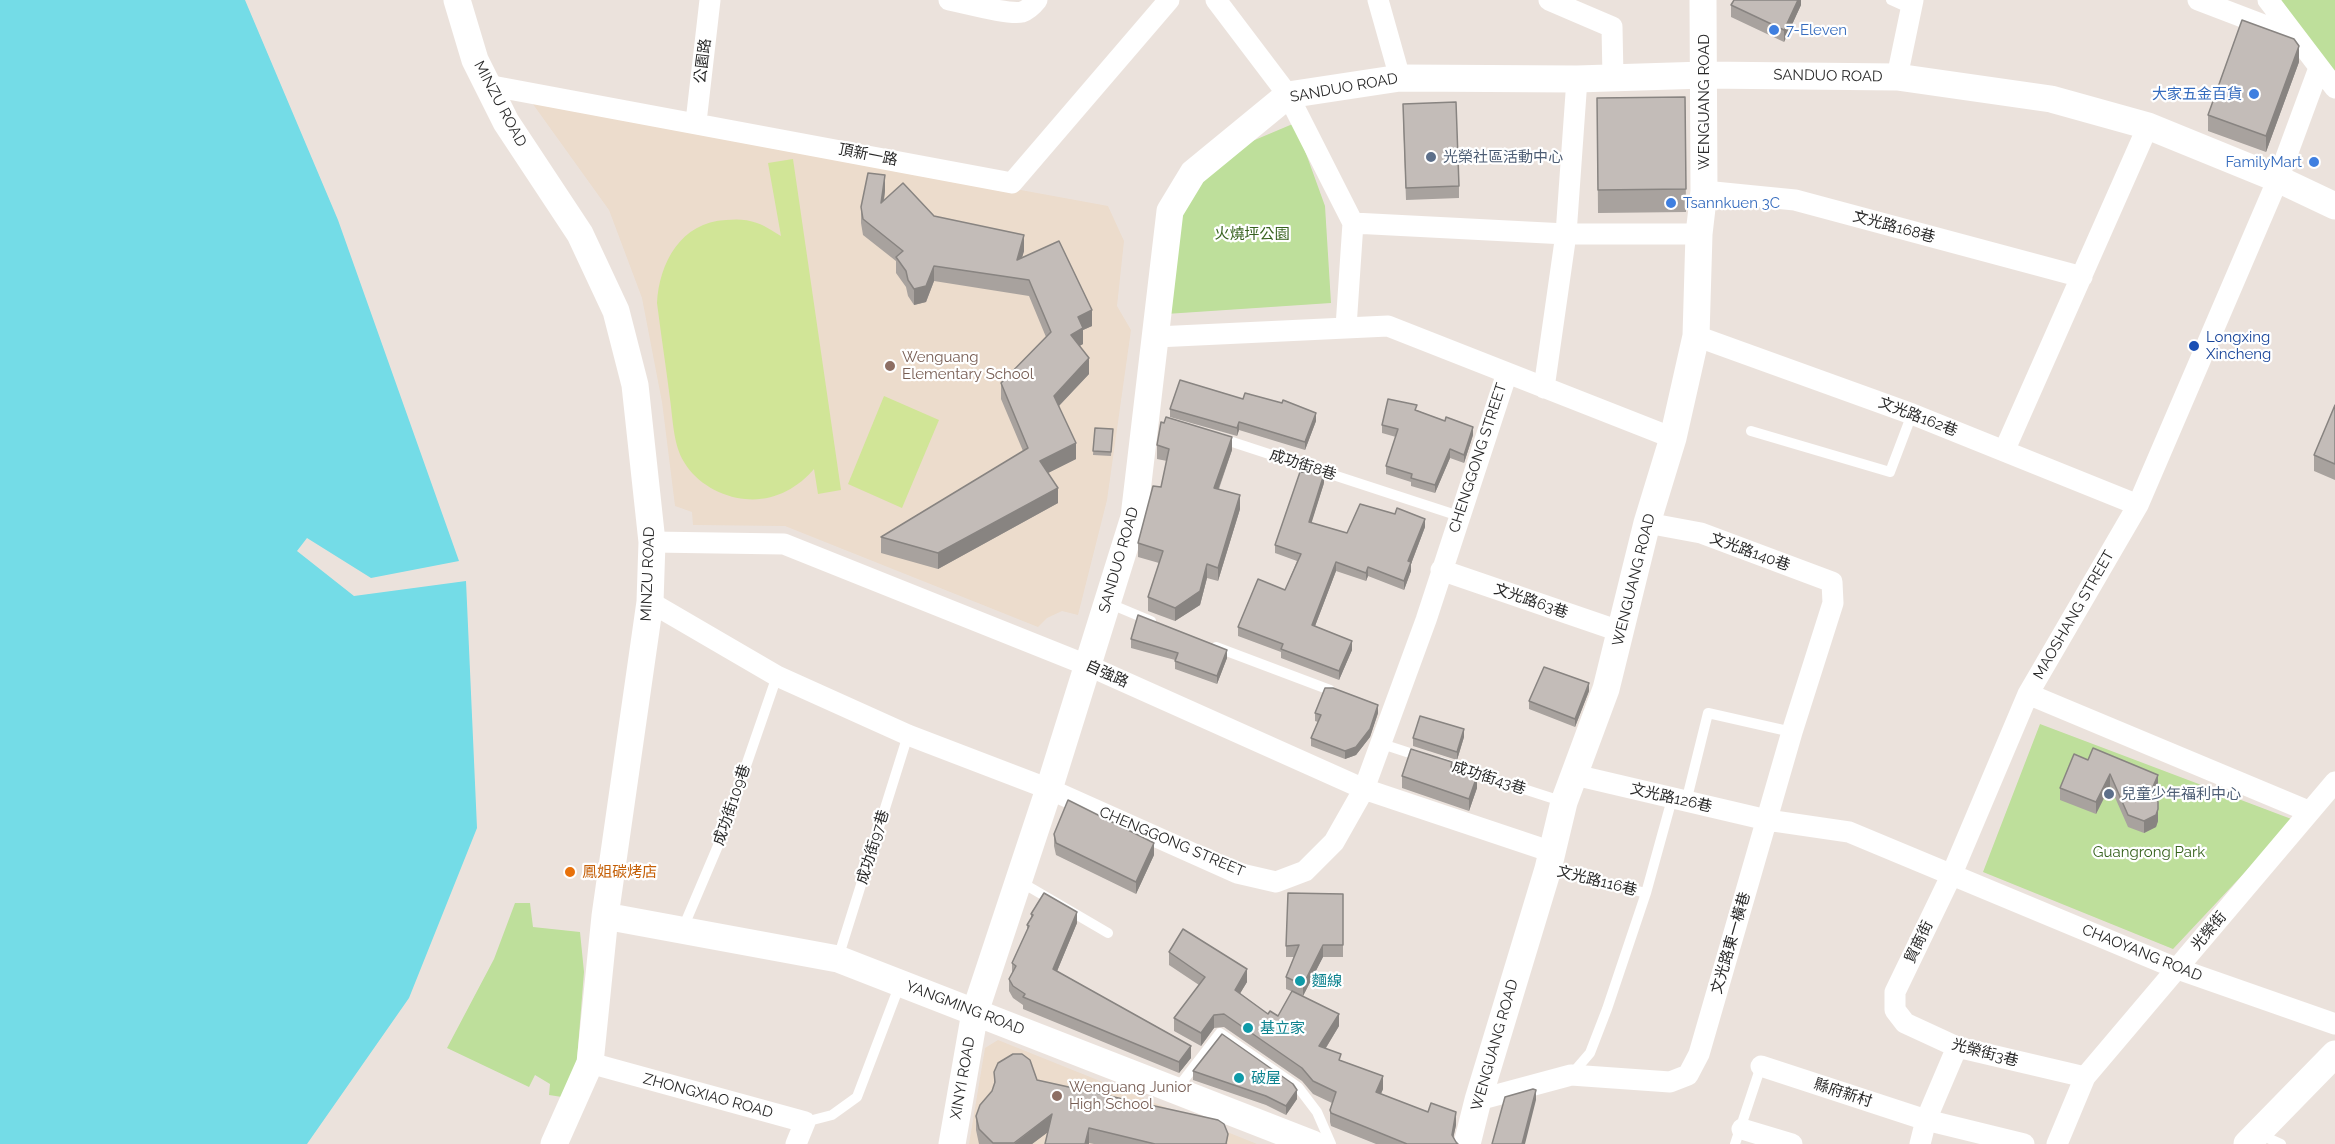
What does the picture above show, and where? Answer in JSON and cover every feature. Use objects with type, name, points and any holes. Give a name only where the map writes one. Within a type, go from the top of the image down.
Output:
[{"type":"street","name":"MINZU ROAD","points":[[457,0],[475,60],[506,122],[580,234],[616,311],[635,385],[652,542],[650,602],[605,916],[590,1064],[554,1144]]},
{"type":"street","name":"公園路","points":[[696,122],[710,0]]},
{"type":"street","points":[[949,0],[1010,12],[1021,12],[1031,7],[1037,0]]},
{"type":"street","name":"頂新一路","points":[[487,84],[1012,183],[1169,0]]},
{"type":"street","points":[[1216,0],[1288,95],[1353,223],[1346,327]]},
{"type":"street","points":[[1378,0],[1400,78]]},
{"type":"street","points":[[1549,0],[1612,27],[1613,78]]},
{"type":"street","name":"WENGUANG ROAD","points":[[1467,1144],[1550,860],[1564,802],[1606,689],[1622,632],[1647,523],[1673,438],[1696,336],[1699,234],[1704,191],[1703,0]]},
{"type":"street","points":[[2198,0],[2296,37]]},
{"type":"street","points":[[2268,0],[2335,88]]},
{"type":"street","points":[[1897,77],[1912,5]]},
{"type":"street","name":"MAOSHANG STREET","points":[[1952,876],[2028,694],[2138,505],[2278,179],[2319,68]]},
{"type":"street","name":"SANDUO ROAD","points":[[975,1012],[1089,666],[1134,517],[1152,419],[1156,336],[1170,211],[1193,173],[1288,95],[1400,78],[1613,78],[1704,75],[1897,77],[2051,99],[2148,126],[2278,179],[2335,206]]},
{"type":"street","points":[[1544,388],[1566,234],[1577,78]]},
{"type":"street","points":[[2005,449],[2148,126]]},
{"type":"street","name":"文光路168巷","points":[[1704,191],[1795,200],[2082,277]]},
{"type":"street","points":[[1353,223],[1566,234],[1699,234]]},
{"type":"street","points":[[1156,336],[1388,327],[1673,438]]},
{"type":"street","name":"文光路162巷","points":[[1696,336],[2005,449],[2138,505]]},
{"type":"street","name":"CHENGGONG STREET","points":[[650,602],[777,676],[908,735],[1049,789],[1237,873],[1276,882],[1305,871],[1334,843],[1364,789],[1426,620],[1507,373]]},
{"type":"street","name":"文光路140巷","points":[[1647,523],[1701,533],[1832,582],[1833,603]]},
{"type":"street","name":"自強路","points":[[652,542],[784,544],[1089,666],[1364,789],[1550,860]]},
{"type":"street","name":"文光路63巷","points":[[1441,570],[1622,632]]},
{"type":"street","name":"文光路東一橫巷","points":[[1478,1100],[1571,1076],[1670,1082],[1688,1075],[1699,1054],[1792,732],[1833,603]]},
{"type":"street","points":[[2028,694],[2308,811]]},
{"type":"street","name":"文光路126巷","points":[[1575,775],[1767,820]]},
{"type":"street","name":"光榮街","points":[[2057,1144],[2085,1077],[2178,969],[2308,811],[2335,782]]},
{"type":"street","points":[[1767,820],[1849,832],[1952,876]]},
{"type":"street","name":"CHAOYANG ROAD","points":[[1952,876],[2178,969],[2335,1024]]},
{"type":"street","name":"貿商街","points":[[1895,1010],[1895,992],[1952,876]]},
{"type":"street","name":"YANGMING ROAD","points":[[605,916],[838,959],[1313,1144]]},
{"type":"street","name":"光榮街3巷","points":[[1895,1010],[1905,1023],[1957,1047],[2085,1077]]},
{"type":"street","name":"XINYI ROAD","points":[[952,1144],[975,1012]]},
{"type":"street","points":[[1920,1144],[1926,1120],[1957,1047]]},
{"type":"street","points":[[2262,1141],[2335,1054]]},
{"type":"street","name":"ZHONGXIAO ROAD","points":[[590,1064],[805,1122]]},
{"type":"street","name":"縣府新村","points":[[1761,1066],[1926,1120],[2024,1144]]},
{"type":"street","points":[[796,1144],[805,1122]]},
{"type":"street","points":[[1738,1136],[1792,1144]]},
{"type":"lane","points":[[1891,0],[1912,5]]},
{"type":"lane","points":[[1751,431],[1890,472],[1912,414]]},
{"type":"lane","name":"成功街8巷","points":[[1214,436],[1459,516]]},
{"type":"lane","points":[[1107,603],[1158,624]]},
{"type":"lane","points":[[1209,644],[1330,690]]},
{"type":"lane","name":"成功街109巷","points":[[681,931],[720,842],[777,676]]},
{"type":"lane","points":[[1571,1076],[1590,1053],[1607,1009],[1708,713],[1792,732]]},
{"type":"lane","name":"成功街97巷","points":[[838,959],[908,735]]},
{"type":"lane","name":"成功街43巷","points":[[1379,743],[1564,802]]},
{"type":"lane","name":"文光路116巷","points":[[1550,860],[1646,893]]},
{"type":"lane","points":[[1018,881],[1108,933]]},
{"type":"lane","points":[[805,1122],[832,1115],[857,1097],[901,983]]},
{"type":"lane","points":[[1176,1090],[1198,1054],[1220,1033],[1298,1087],[1317,1112],[1331,1144]]},
{"type":"lane","points":[[1738,1136],[1761,1066]]},
{"type":"shaded area","name":"Wenguang Elementary School","points":[[530,100],[1108,206],[1124,241],[1117,306],[1131,330],[1107,500],[1078,615],[1062,611],[1047,618],[1038,627],[785,526],[693,525],[692,512],[675,506],[662,402],[642,298],[609,210]]},
{"type":"shaded area","name":"Wenguang Junior High School","points":[[998,1040],[1257,1144],[969,1144],[985,1048]]},
{"type":"green space","points":[[2281,0],[2335,0],[2335,76]]},
{"type":"green space","name":"火燒坪公園","points":[[1295,123],[1325,206],[1331,303],[1166,314],[1176,235],[1193,182],[1250,142]]},
{"type":"green space","points":[[793,159],[841,490],[818,494],[814,469],[800,483],[783,493],[765,498],[736,498],[710,488],[689,470],[680,455],[674,431],[657,303],[659,288],[662,273],[675,247],[697,228],[710,222],[749,221],[760,224],[781,236],[768,163]]},
{"type":"green space","points":[[884,396],[939,420],[902,508],[848,484]]},
{"type":"green space","name":"Guangrong Park","points":[[2040,724],[2294,820],[2173,949],[1983,872]]},
{"type":"green space","points":[[515,903],[530,903],[533,927],[580,932],[584,972],[577,1060],[562,1097],[549,1095],[550,1084],[535,1075],[529,1087],[447,1048],[494,959]]},
{"type":"water","points":[[0,0],[245,0],[338,220],[459,561],[371,578],[307,538],[297,551],[354,596],[466,581],[477,828],[409,998],[307,1144],[0,1144]]},
{"type":"building","points":[[1734,0],[1798,0],[1784,30],[1731,5]]},
{"type":"building","name":"大家五金百貨","points":[[2242,20],[2294,39],[2299,46],[2266,136],[2208,115]]},
{"type":"building","points":[[1685,97],[1686,189],[1598,190],[1597,98]]},
{"type":"building","name":"光榮社區活動中心","points":[[1456,102],[1459,186],[1406,188],[1403,104]]},
{"type":"building","points":[[868,173],[885,175],[881,203],[903,183],[934,216],[1024,235],[1017,260],[1059,241],[1092,310],[1078,317],[1083,328],[1071,335],[1089,358],[1054,396],[1076,443],[1040,461],[1058,488],[938,553],[881,537],[1028,448],[1001,383],[1051,332],[1029,280],[934,266],[926,286],[914,289],[908,280],[906,271],[896,257],[903,251],[863,219],[861,207]]},
{"type":"building","points":[[1180,380],[1243,399],[1245,393],[1282,403],[1283,400],[1316,413],[1305,442],[1239,422],[1237,428],[1170,409]]},
{"type":"building","points":[[1388,399],[1417,405],[1415,410],[1445,421],[1446,417],[1473,427],[1464,455],[1450,449],[1435,485],[1411,478],[1412,474],[1386,466],[1398,429],[1382,425]]},
{"type":"building","points":[[2335,405],[2335,464],[2314,455]]},
{"type":"building","points":[[1166,417],[1232,437],[1214,488],[1240,495],[1218,568],[1207,564],[1200,591],[1175,608],[1148,597],[1163,551],[1138,543],[1153,486],[1161,487],[1169,449],[1157,445],[1161,422],[1164,423]]},
{"type":"building","points":[[1095,428],[1113,429],[1111,452],[1093,451]]},
{"type":"building","points":[[1300,472],[1324,474],[1309,522],[1347,533],[1360,504],[1395,514],[1397,508],[1425,519],[1408,561],[1411,562],[1404,581],[1368,567],[1366,573],[1336,562],[1312,625],[1352,641],[1339,671],[1281,649],[1283,644],[1238,627],[1258,579],[1285,590],[1301,554],[1275,545]]},
{"type":"building","points":[[1138,615],[1227,650],[1217,676],[1175,661],[1178,653],[1131,639]]},
{"type":"building","points":[[1544,667],[1589,683],[1575,719],[1529,701]]},
{"type":"building","points":[[1325,688],[1333,688],[1378,705],[1370,729],[1356,747],[1345,751],[1311,738],[1321,715],[1315,713]]},
{"type":"building","points":[[1420,716],[1464,729],[1457,752],[1413,738]]},
{"type":"building","name":"兒童少年福利中心","points":[[2093,748],[2158,775],[2152,789],[2158,802],[2156,815],[2144,821],[2128,815],[2110,774],[2096,802],[2060,788],[2074,754],[2088,760]]},
{"type":"building","points":[[1411,749],[1452,762],[1451,767],[1477,776],[1469,799],[1402,776]]},
{"type":"building","points":[[1068,800],[1154,843],[1136,882],[1056,843],[1054,834]]},
{"type":"building","points":[[1044,893],[1077,912],[1053,969],[1191,1046],[1179,1062],[1023,997],[1025,994],[1013,986],[1009,979],[1016,966],[1012,963],[1029,926],[1027,925],[1033,915],[1031,914]]},
{"type":"building","points":[[1288,893],[1343,894],[1343,945],[1323,945],[1303,985],[1286,977],[1299,945],[1286,946]]},
{"type":"building","points":[[1183,929],[1247,969],[1235,990],[1268,1014],[1270,1011],[1278,1016],[1292,991],[1339,1014],[1319,1046],[1341,1054],[1339,1060],[1383,1076],[1376,1092],[1428,1112],[1431,1103],[1456,1112],[1452,1135],[1458,1144],[1407,1144],[1331,1113],[1336,1092],[1313,1081],[1302,1068],[1224,1014],[1214,1015],[1201,1033],[1174,1018],[1205,977],[1169,952]]},
{"type":"building","points":[[1222,1034],[1293,1084],[1297,1090],[1286,1106],[1266,1096],[1193,1071]]},
{"type":"building","name":"Wenguang Junior High School","points":[[1013,1054],[1022,1054],[1030,1060],[1037,1080],[1218,1120],[1224,1124],[1228,1134],[1226,1144],[1155,1144],[1089,1128],[1085,1144],[1045,1144],[1052,1114],[1014,1143],[993,1143],[979,1129],[976,1116],[980,1105],[992,1091],[995,1082],[994,1072],[998,1063]]},
{"type":"building","points":[[1536,1090],[1522,1144],[1492,1144],[1505,1097]]},
{"type":"place","name":"7-Eleven","points":[[1774,30]]},
{"type":"place","name":"大家五金百貨","points":[[2254,94]]},
{"type":"place","name":"光榮社區活動中心","points":[[1431,157]]},
{"type":"place","name":"FamilyMart","points":[[2314,162]]},
{"type":"place","name":"Tsannkuen 3C","points":[[1671,203]]},
{"type":"place","name":"Longxing Xincheng","points":[[2194,346]]},
{"type":"place","name":"Wenguang Elementary School","points":[[890,366]]},
{"type":"place","name":"兒童少年福利中心","points":[[2109,794]]},
{"type":"place","name":"鳳姐碳烤店","points":[[570,872]]},
{"type":"place","name":"麵線","points":[[1300,981]]},
{"type":"place","name":"基立家","points":[[1248,1028]]},
{"type":"place","name":"破屋","points":[[1239,1078]]},
{"type":"place","name":"Wenguang Junior High School","points":[[1057,1096]]}]
